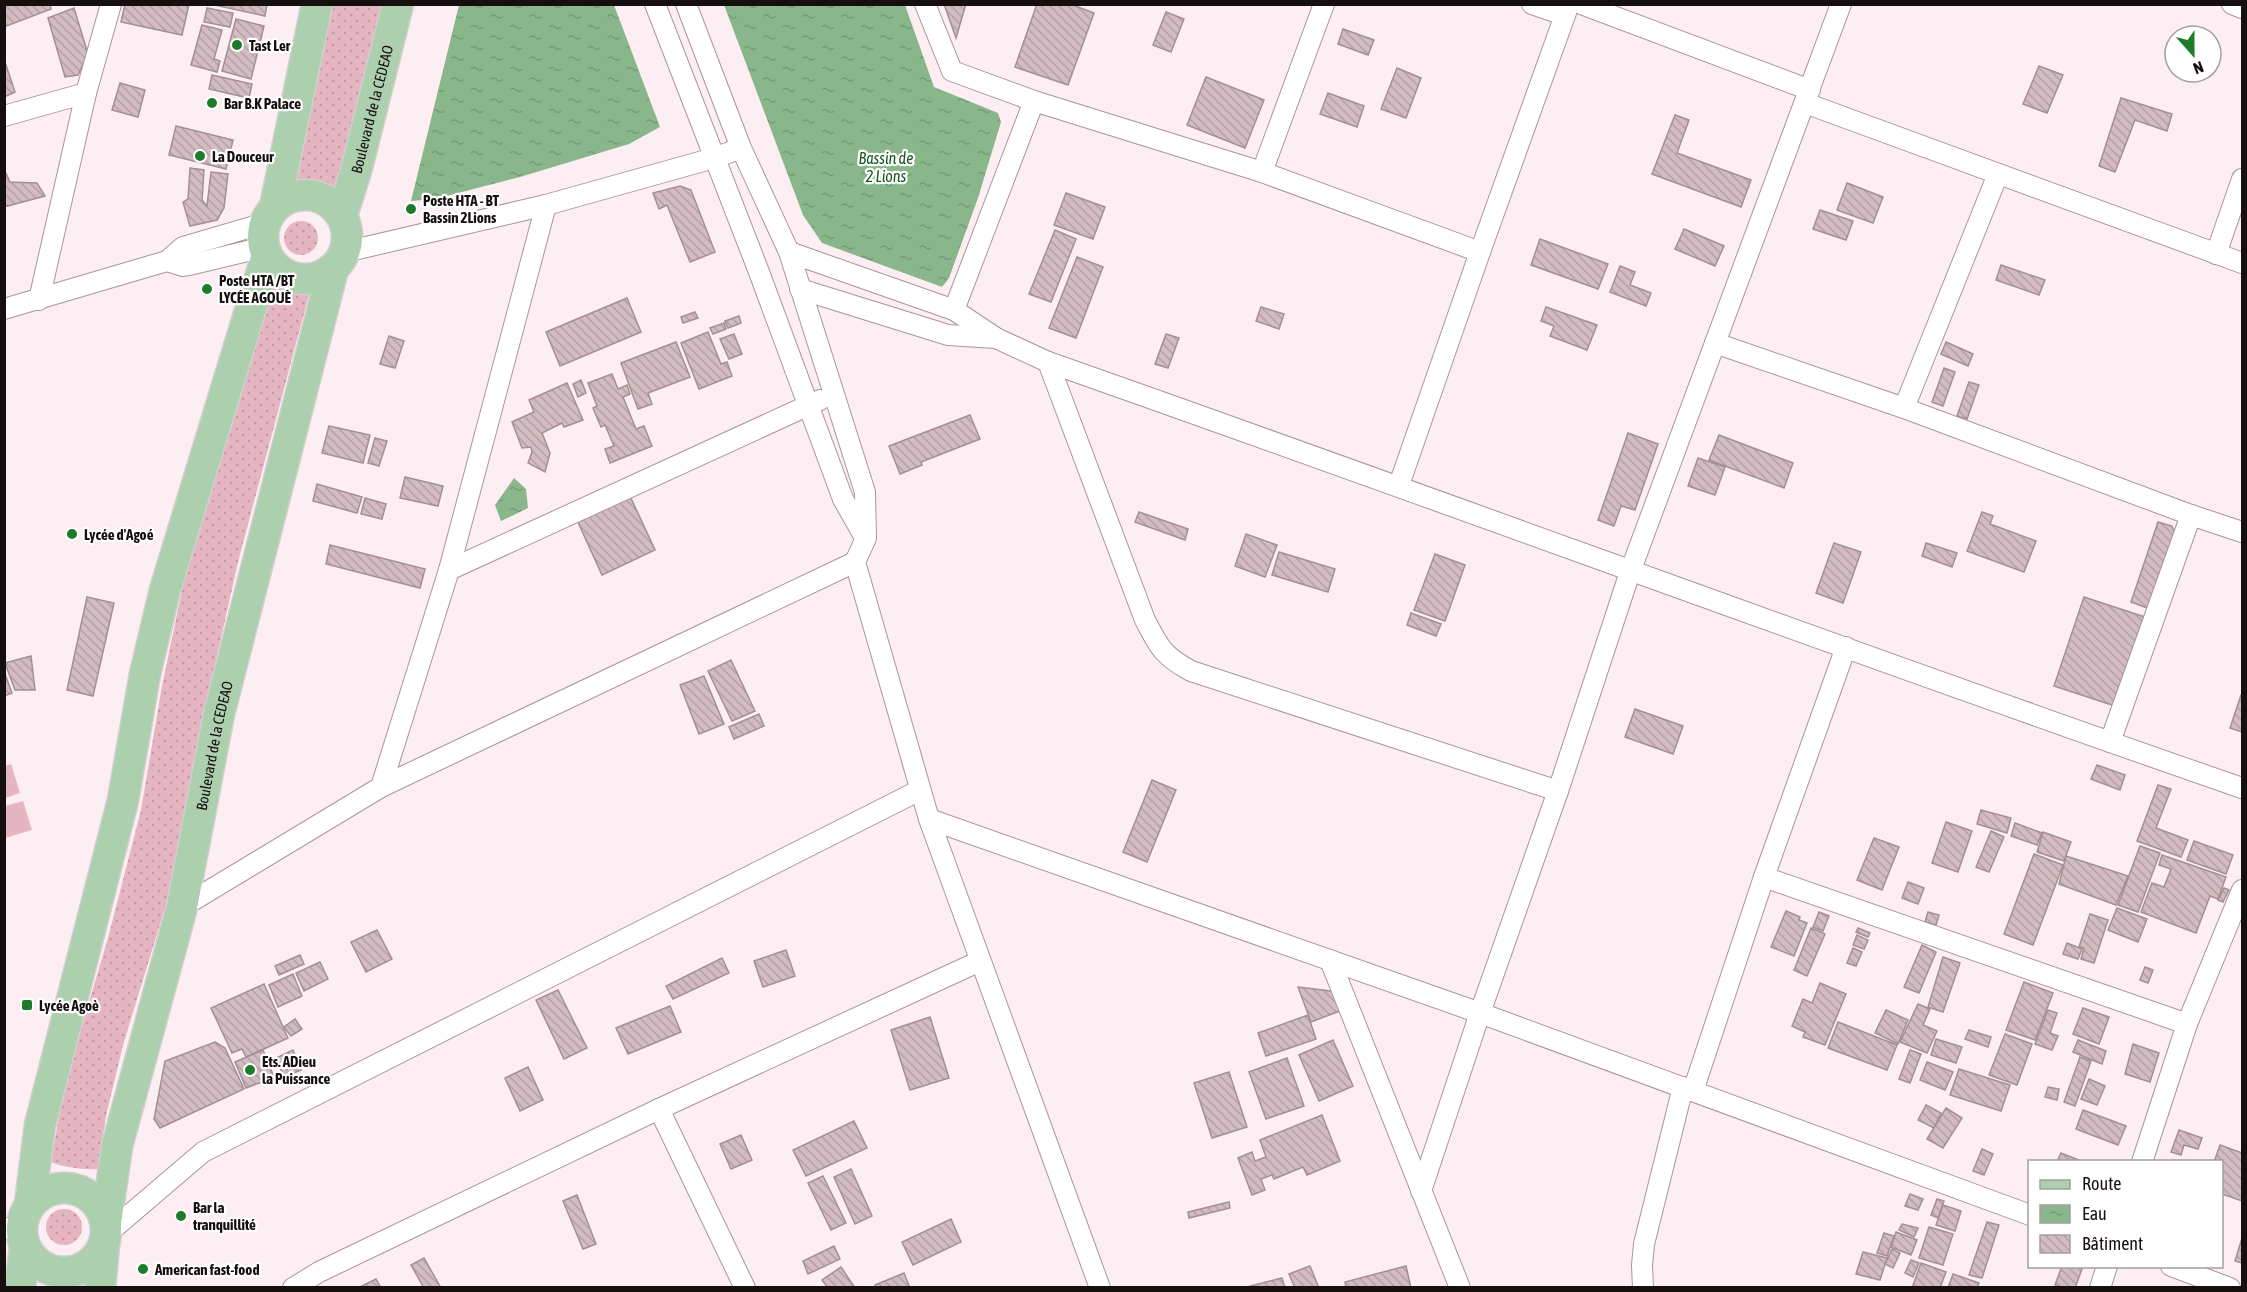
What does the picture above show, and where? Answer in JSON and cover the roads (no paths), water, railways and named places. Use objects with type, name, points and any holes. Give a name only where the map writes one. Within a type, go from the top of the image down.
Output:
[{"type":"main road","points":[[20,1287],[20,1226],[40,1125],[123,800],[145,674],[165,590],[267,233],[317,4]]},
{"type":"main road","name":"Boulevard de la CEDEAO","points":[[342,215],[356,171],[398,4]]},
{"type":"main road","points":[[310,195],[328,201],[342,215],[348,234],[339,261],[316,278],[297,279],[279,271],[267,233],[291,197],[310,195]]},
{"type":"main road","name":"Boulevard de la CEDEAO","points":[[100,1287],[117,1146],[182,907],[219,714],[339,261]]},
{"type":"main road","points":[[58,1188],[80,1190],[90,1195],[98,1203],[103,1212],[106,1234],[91,1263],[70,1272],[59,1272],[39,1264],[20,1226],[47,1191],[58,1188]]},
{"type":"street","points":[[39,300],[86,93],[111,4]]},
{"type":"street","points":[[655,4],[843,499],[866,538]]},
{"type":"street","points":[[182,907],[381,787],[855,562],[866,538],[865,492],[789,252],[741,148],[687,4]]},
{"type":"street","points":[[925,4],[952,70],[1034,101],[1262,172],[1480,252]]},
{"type":"street","points":[[1262,172],[1324,4]]},
{"type":"street","points":[[1399,485],[1567,10],[1532,4]]},
{"type":"street","points":[[1581,4],[1998,174],[2242,263]]},
{"type":"street","points":[[1421,1191],[1480,1012],[1558,791],[1630,572],[1841,4]]},
{"type":"street","points":[[2232,4],[2242,8]]},
{"type":"street","points":[[4,116],[86,93]]},
{"type":"street","points":[[954,310],[1034,101]]},
{"type":"street","points":[[339,261],[714,158],[741,148]]},
{"type":"street","points":[[1904,408],[1998,174]]},
{"type":"street","points":[[2216,254],[2242,179]]},
{"type":"street","points":[[381,787],[449,570],[546,205]]},
{"type":"street","points":[[4,309],[167,261],[183,247],[267,233]]},
{"type":"street","points":[[789,252],[954,310],[996,338],[1048,362],[1399,485],[1630,572],[2242,788]]},
{"type":"street","points":[[800,288],[948,335],[996,338]]},
{"type":"street","points":[[1715,343],[1904,408],[2242,532]]},
{"type":"street","points":[[1048,362],[1145,620],[1170,660],[1191,671],[1558,791]]},
{"type":"street","points":[[449,570],[833,394]]},
{"type":"street","points":[[2110,742],[2191,515]]},
{"type":"street","points":[[855,562],[929,819],[1101,1287]]},
{"type":"street","points":[[1643,1287],[1644,1244],[1688,1089],[1846,647]]},
{"type":"street","points":[[106,1234],[203,1152],[920,790]]},
{"type":"street","points":[[929,819],[1480,1012],[2028,1214]]},
{"type":"street","points":[[1764,878],[2187,1024]]},
{"type":"street","points":[[2142,1160],[2187,1024],[2242,890]]},
{"type":"street","points":[[1330,960],[1460,1287]]},
{"type":"street","points":[[293,1287],[319,1272],[659,1108],[980,961]]},
{"type":"street","points":[[659,1108],[745,1287]]},
{"type":"street","points":[[2100,1287],[2106,1268]]},
{"type":"street","points":[[2177,1268],[2230,1287]]},
{"type":"water","points":[[459,5],[614,5],[660,127],[629,144],[520,177],[435,199],[411,201]]},
{"type":"water","name":"Bassin de 2 Lions","points":[[724,5],[905,5],[934,87],[998,113],[1001,122],[978,198],[949,278],[942,287],[822,243],[803,215]]},
{"type":"water","points":[[514,478],[526,489],[528,508],[501,521],[495,505]]},
{"type":"place","name":"Tast Ler","points":[[237,45]]},
{"type":"place","name":"Bar B.K Palace","points":[[212,103]]},
{"type":"place","name":"La Douceur","points":[[200,156]]},
{"type":"place","name":"Poste HTA - BT Bassin 2Lions","points":[[411,209]]},
{"type":"place","name":"Poste HTA /BT LYCÉE AGOUÈ","points":[[207,289]]},
{"type":"place","name":"Lycée d'Agoé","points":[[72,534]]},
{"type":"place","name":"Lycée Agoè","points":[[27,1005]]},
{"type":"place","name":"Ets. ADieu la Puissance","points":[[250,1070]]},
{"type":"place","name":"Bar la tranquillité","points":[[181,1216]]},
{"type":"place","name":"American fast-food","points":[[143,1269]]}]
